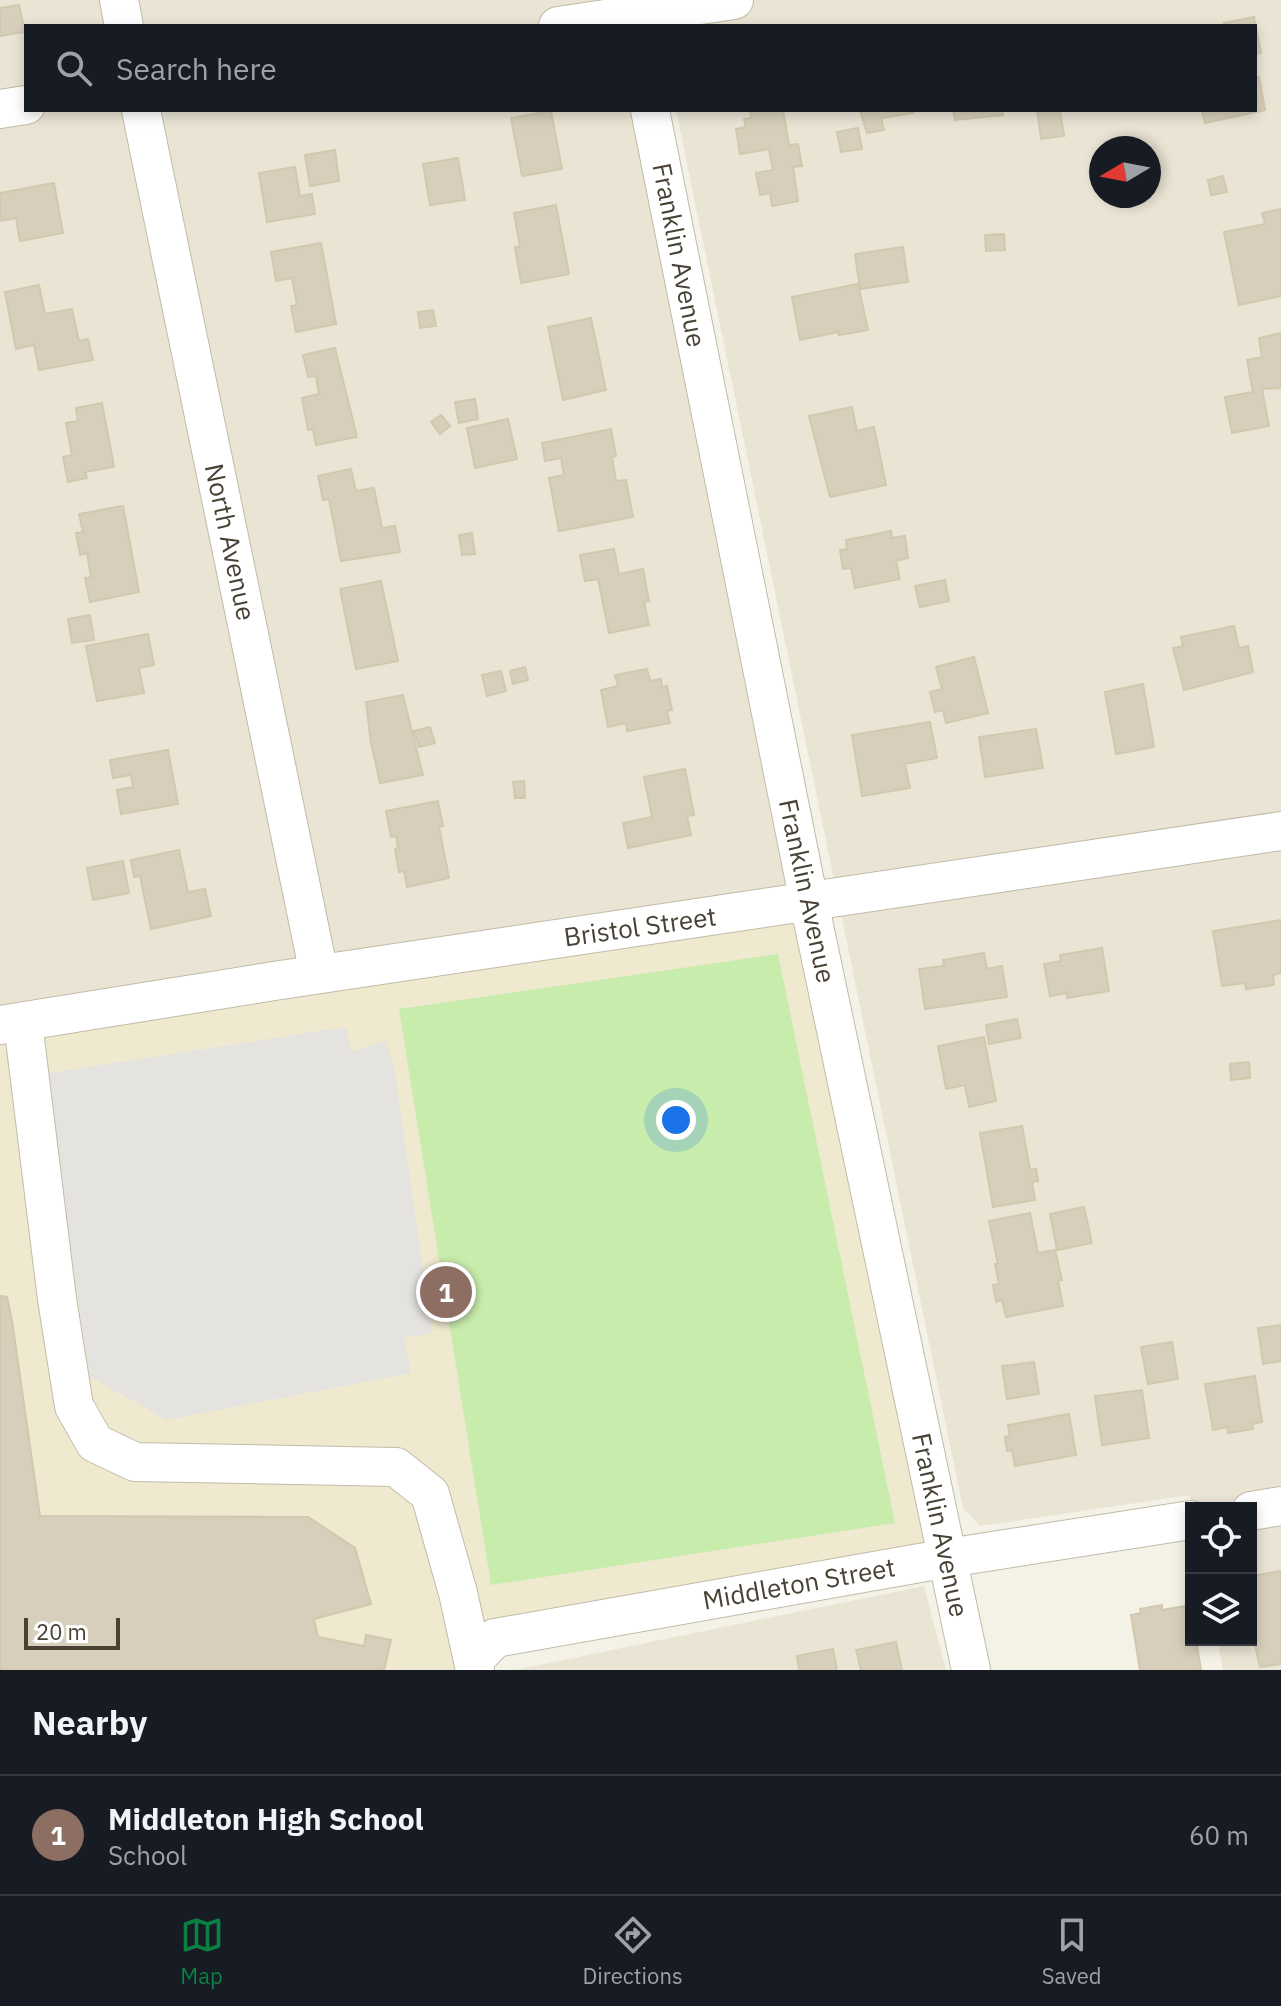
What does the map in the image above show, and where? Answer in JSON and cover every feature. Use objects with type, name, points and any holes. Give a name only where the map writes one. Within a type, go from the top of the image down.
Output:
[{"type":"street","points":[[119,0],[124,24]]},
{"type":"street","points":[[570,24],[734,0]]},
{"type":"street","points":[[0,109],[24,105]]},
{"type":"street","name":"North Avenue","points":[[141,112],[319,974]]},
{"type":"street","name":"Franklin Avenue","points":[[650,112],[809,902],[971,1670]]},
{"type":"street","name":"Bristol Street","points":[[11,1024],[319,974],[1281,831]]},
{"type":"street","points":[[11,1024],[74,1406],[95,1443],[135,1462],[396,1467],[430,1494],[458,1593],[474,1666]]},
{"type":"street","points":[[1257,1510],[1281,1506]]},
{"type":"street","name":"Middleton Street","points":[[474,1666],[495,1638],[948,1558],[1185,1521]]},
{"type":"shaded area","points":[[0,0],[628,0],[633,24],[24,24],[24,112],[650,112],[809,902],[0,1025]]},
{"type":"shaded area","points":[[654,0],[1281,0],[1281,1670],[1223,1670],[1218,1646],[1257,1646],[1257,1502],[1192,1502],[1190,1495],[980,1526],[963,1508],[676,112],[1257,112],[1257,24],[659,24]]},
{"type":"shaded area","points":[[809,902],[948,1558],[496,1638],[475,1670],[0,1670],[0,1025]]},
{"type":"shaded area","points":[[346,1027],[351,1051],[386,1041],[395,1072],[432,1333],[404,1338],[411,1373],[167,1420],[90,1377],[43,1074]]},
{"type":"shaded area","points":[[924,1586],[946,1670],[515,1670]]},
{"type":"green space","points":[[778,954],[895,1523],[491,1585],[399,1009]]},
{"type":"building","points":[[19,5],[24,32],[0,36],[0,8]]},
{"type":"building","points":[[1254,17],[1255,24],[1224,24]]},
{"type":"building","points":[[1257,32],[1261,53],[1257,54]]},
{"type":"building","points":[[1257,77],[1259,77],[1265,110],[1257,112]]},
{"type":"building","points":[[551,112],[562,169],[522,176],[511,118]]},
{"type":"building","points":[[750,112],[783,112],[789,145],[798,144],[802,166],[793,167],[798,201],[772,206],[770,193],[760,195],[756,173],[773,170],[769,149],[740,154],[736,129],[746,127],[744,119],[751,118]]},
{"type":"building","points":[[861,112],[913,112],[881,118],[884,130],[867,133]]},
{"type":"building","points":[[953,112],[1002,112],[1003,115],[955,120]]},
{"type":"building","points":[[1037,112],[1060,112],[1064,136],[1041,139]]},
{"type":"building","points":[[1202,112],[1256,112],[1205,123]]},
{"type":"building","points":[[858,128],[862,149],[841,152],[837,132]]},
{"type":"building","points":[[335,150],[339,181],[310,186],[305,155]]},
{"type":"building","points":[[458,158],[465,200],[430,205],[423,164]]},
{"type":"building","points":[[295,167],[300,196],[312,194],[315,214],[267,222],[259,173]]},
{"type":"building","points":[[1223,176],[1227,192],[1211,195],[1208,180]]},
{"type":"building","points":[[54,183],[63,233],[20,241],[16,218],[0,221],[0,193]]},
{"type":"building","points":[[556,205],[569,274],[521,283],[515,247],[520,247],[514,213]]},
{"type":"building","points":[[1281,209],[1281,296],[1239,305],[1224,232],[1265,224],[1262,213]]},
{"type":"building","points":[[1004,234],[1005,250],[986,251],[985,235]]},
{"type":"building","points":[[321,243],[336,324],[296,332],[291,306],[297,305],[292,278],[276,281],[271,252]]},
{"type":"building","points":[[903,247],[908,282],[860,289],[855,254]]},
{"type":"building","points":[[858,284],[868,330],[800,340],[792,297]]},
{"type":"building","points":[[39,285],[45,314],[72,309],[79,341],[88,339],[93,360],[39,370],[34,345],[16,349],[5,292]]},
{"type":"building","points":[[433,310],[436,326],[420,328],[418,312]]},
{"type":"building","points":[[591,318],[606,390],[563,400],[548,327]]},
{"type":"building","points":[[1281,333],[1281,388],[1262,389],[1269,426],[1232,433],[1225,397],[1253,392],[1247,360],[1262,357],[1259,338]]},
{"type":"building","points":[[335,348],[357,437],[316,445],[313,429],[308,430],[302,398],[319,394],[316,376],[308,377],[303,355]]},
{"type":"building","points":[[475,399],[478,419],[459,423],[455,402]]},
{"type":"building","points":[[102,403],[114,467],[85,472],[87,478],[68,482],[63,457],[72,455],[66,423],[78,421],[76,408]]},
{"type":"building","points":[[852,407],[857,431],[874,427],[886,485],[830,497],[809,416]]},
{"type":"building","points":[[441,415],[450,426],[440,434],[431,422]]},
{"type":"building","points":[[508,419],[517,459],[475,468],[467,428]]},
{"type":"building","points":[[611,429],[616,481],[626,480],[633,517],[559,531],[549,478],[564,475],[561,458],[545,461],[542,443]]},
{"type":"building","points":[[351,469],[356,491],[374,488],[382,528],[395,526],[400,552],[341,561],[329,499],[323,500],[318,476]]},
{"type":"building","points":[[123,506],[139,592],[90,602],[85,578],[91,577],[87,553],[80,555],[76,533],[83,532],[79,514]]},
{"type":"building","points":[[891,531],[892,538],[905,536],[908,558],[896,561],[900,579],[855,588],[851,568],[843,569],[840,550],[847,549],[846,540]]},
{"type":"building","points":[[472,533],[475,554],[462,555],[459,535]]},
{"type":"building","points":[[614,549],[619,574],[643,569],[649,601],[644,602],[649,625],[609,633],[598,579],[585,581],[580,555]]},
{"type":"building","points":[[945,580],[949,601],[920,607],[915,586]]},
{"type":"building","points":[[381,581],[398,661],[356,669],[340,589]]},
{"type":"building","points":[[90,615],[94,640],[72,643],[68,619]]},
{"type":"building","points":[[1234,626],[1239,648],[1248,646],[1253,672],[1184,690],[1173,648],[1183,646],[1181,637]]},
{"type":"building","points":[[148,634],[154,665],[139,668],[144,693],[97,701],[86,646]]},
{"type":"building","points":[[974,657],[988,713],[946,723],[943,710],[935,712],[930,692],[942,689],[936,667]]},
{"type":"building","points":[[525,667],[528,680],[513,684],[510,671]]},
{"type":"building","points":[[647,669],[650,681],[661,679],[662,687],[667,686],[672,710],[667,711],[670,723],[627,731],[626,723],[608,727],[601,690],[618,686],[615,675]]},
{"type":"building","points":[[501,671],[506,691],[487,696],[482,675]]},
{"type":"building","points":[[1143,684],[1154,747],[1116,754],[1105,692]]},
{"type":"building","points":[[403,695],[423,775],[380,783],[366,702]]},
{"type":"building","points":[[930,722],[937,758],[905,764],[910,788],[862,796],[852,735]]},
{"type":"building","points":[[430,727],[435,743],[419,747],[414,731]]},
{"type":"building","points":[[1036,729],[1043,768],[985,777],[979,737]]},
{"type":"building","points":[[168,750],[178,804],[121,814],[117,790],[133,787],[131,775],[113,778],[110,760]]},
{"type":"building","points":[[685,769],[694,815],[687,816],[691,835],[628,848],[623,823],[652,817],[644,777]]},
{"type":"building","points":[[524,781],[525,798],[515,798],[513,782]]},
{"type":"building","points":[[438,801],[443,826],[439,827],[449,878],[407,887],[404,871],[399,872],[396,836],[391,837],[386,811]]},
{"type":"building","points":[[179,850],[188,892],[205,889],[211,916],[151,929],[140,876],[134,877],[131,860]]},
{"type":"building","points":[[123,861],[129,893],[93,900],[87,868]]},
{"type":"building","points":[[1281,920],[1281,973],[1273,975],[1274,985],[1246,989],[1245,983],[1222,986],[1213,931]]},
{"type":"building","points":[[1102,948],[1109,991],[1067,998],[1067,993],[1050,996],[1044,964],[1061,961],[1060,955]]},
{"type":"building","points":[[984,953],[987,969],[1002,966],[1007,997],[925,1009],[919,969],[944,966],[943,960]]},
{"type":"building","points":[[1017,1019],[1021,1038],[989,1044],[986,1025]]},
{"type":"building","points":[[984,1037],[996,1101],[969,1107],[965,1085],[946,1089],[938,1046]]},
{"type":"building","points":[[1249,1062],[1250,1078],[1231,1080],[1230,1064]]},
{"type":"building","points":[[1022,1126],[1030,1170],[1036,1169],[1038,1181],[1032,1182],[1035,1200],[993,1207],[980,1133]]},
{"type":"building","points":[[1084,1207],[1092,1243],[1057,1250],[1050,1214]]},
{"type":"building","points":[[1030,1213],[1038,1253],[1055,1250],[1062,1280],[1058,1280],[1063,1306],[1006,1317],[1002,1300],[996,1302],[993,1285],[999,1284],[995,1264],[998,1264],[989,1221]]},
{"type":"building","points":[[0,1296],[7,1297],[12,1321],[40,1516],[308,1517],[355,1548],[371,1604],[314,1619],[318,1637],[364,1646],[366,1635],[391,1640],[384,1670],[0,1670]]},
{"type":"building","points":[[1281,1325],[1281,1361],[1263,1364],[1258,1328]]},
{"type":"building","points":[[1172,1342],[1178,1379],[1148,1384],[1141,1347]]},
{"type":"building","points":[[1034,1362],[1039,1394],[1007,1399],[1002,1366]]},
{"type":"building","points":[[1255,1376],[1262,1422],[1252,1424],[1253,1429],[1228,1433],[1227,1427],[1213,1430],[1205,1384]]},
{"type":"building","points":[[1142,1390],[1149,1438],[1102,1445],[1095,1396]]},
{"type":"building","points":[[1069,1414],[1076,1455],[1015,1466],[1012,1450],[1007,1451],[1005,1437],[1010,1436],[1008,1425]]},
{"type":"building","points":[[1281,1571],[1281,1664],[1260,1667],[1255,1646],[1257,1575]]},
{"type":"building","points":[[1162,1605],[1162,1610],[1185,1606],[1185,1646],[1197,1646],[1201,1670],[1140,1670],[1131,1615],[1141,1613],[1140,1609]]},
{"type":"building","points":[[896,1642],[902,1670],[861,1670],[856,1650]]},
{"type":"building","points":[[833,1649],[837,1670],[799,1670],[797,1656]]},
{"type":"place","name":"Middleton High School","points":[[446,1292]]}]
